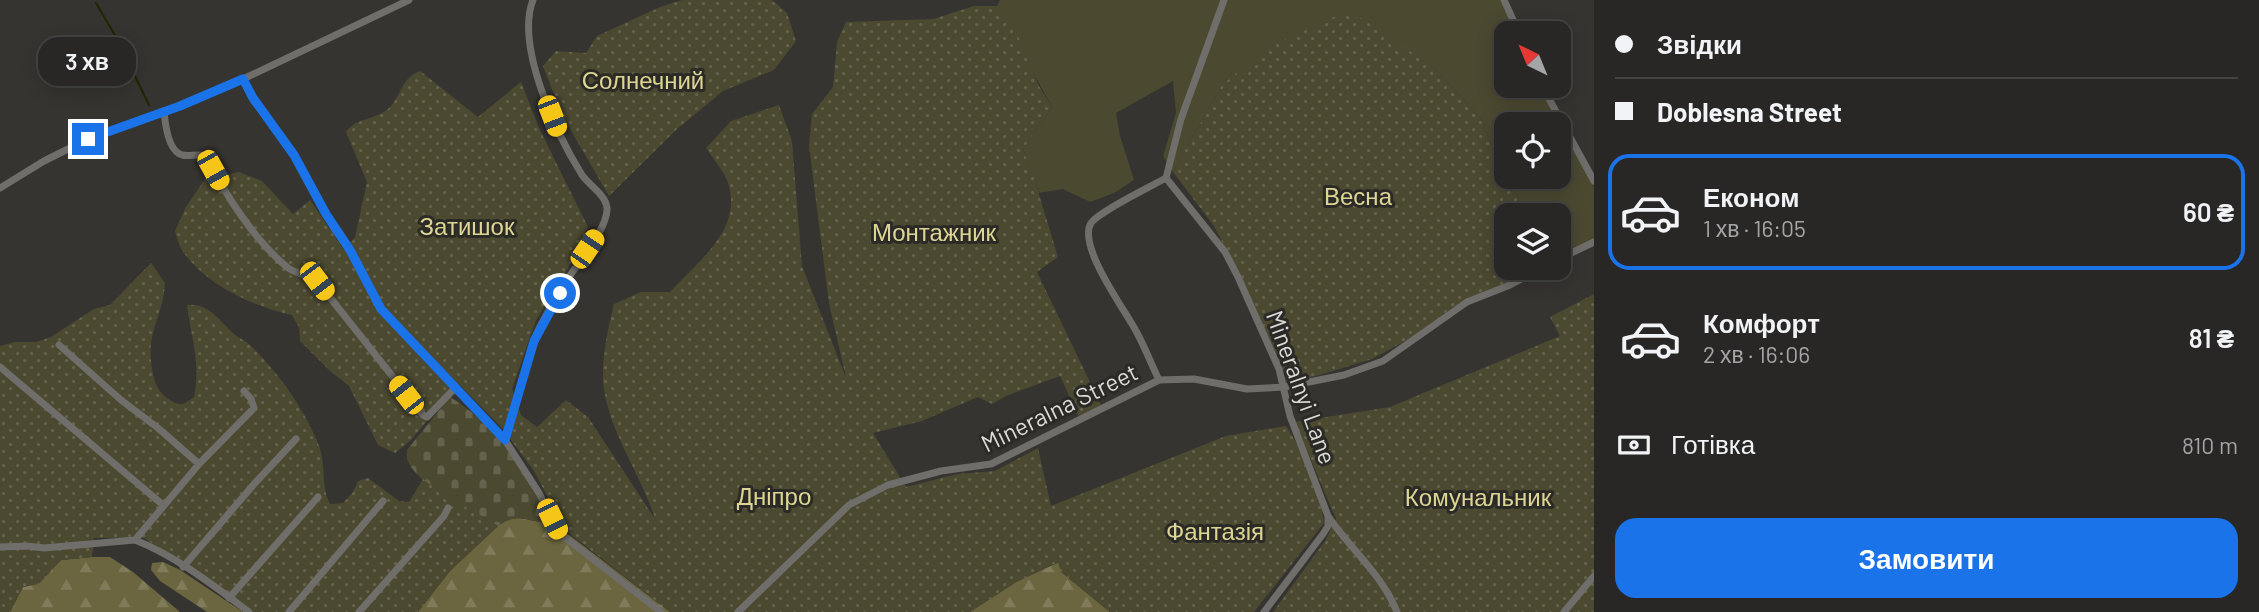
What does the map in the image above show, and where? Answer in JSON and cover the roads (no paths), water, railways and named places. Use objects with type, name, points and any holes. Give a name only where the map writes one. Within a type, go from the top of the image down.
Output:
[{"type":"street","points":[[0,188],[44,161],[88,139],[243,79],[409,0]]},
{"type":"street","points":[[505,440],[537,333],[599,232],[607,210],[605,200],[589,185],[558,132],[543,90],[529,50],[529,11],[533,0]]},
{"type":"street","points":[[1159,380],[1135,329],[1112,294],[1088,239],[1091,224],[1104,213],[1166,177],[1181,120],[1224,0]]},
{"type":"street","points":[[1504,0],[1514,21]]},
{"type":"street","points":[[243,79],[253,98],[294,155],[381,309],[505,440],[539,493],[558,532],[661,612]]},
{"type":"street","points":[[1549,98],[1594,181]]},
{"type":"street","points":[[164,111],[169,134],[177,152],[182,155],[206,156],[233,202],[272,254],[296,274],[309,275],[317,281],[423,415],[427,417],[456,387]]},
{"type":"street","name":"Mineralnyi Lane","points":[[1166,177],[1225,252],[1279,369],[1290,416],[1328,516],[1369,566],[1392,598],[1397,612]]},
{"type":"street","points":[[1571,253],[1594,242]]},
{"type":"street","name":"Mineralna Street","points":[[738,612],[849,505],[888,485],[941,471],[991,464],[1159,380],[1194,379],[1247,389],[1284,387],[1344,375],[1383,361],[1467,302],[1519,280]]},
{"type":"street","points":[[59,345],[199,464]]},
{"type":"street","points":[[0,367],[163,505]]},
{"type":"street","points":[[135,540],[199,464],[254,408],[244,391]]},
{"type":"street","points":[[183,567],[296,439]]},
{"type":"street","points":[[229,598],[318,497]]},
{"type":"street","points":[[289,612],[383,501]]},
{"type":"street","points":[[359,612],[444,516],[448,508]]},
{"type":"street","points":[[1264,612],[1323,534],[1328,526],[1328,516]]},
{"type":"street","points":[[0,547],[44,548],[135,540],[149,545],[249,612]]},
{"type":"street","points":[[1564,612],[1594,576]]},
{"type":"waterway","points":[[96,3],[149,105]]},
{"type":"park label","name":"Солнечний","points":[[643,79]]},
{"type":"park label","name":"Весна","points":[[1358,195]]},
{"type":"park label","name":"Затишок","points":[[467,225]]},
{"type":"park label","name":"Монтажник","points":[[934,231]]},
{"type":"park label","name":"Дніпро","points":[[774,495]]},
{"type":"park label","name":"Комунальник","points":[[1478,496]]},
{"type":"park label","name":"Фантазія","points":[[1215,530]]}]
